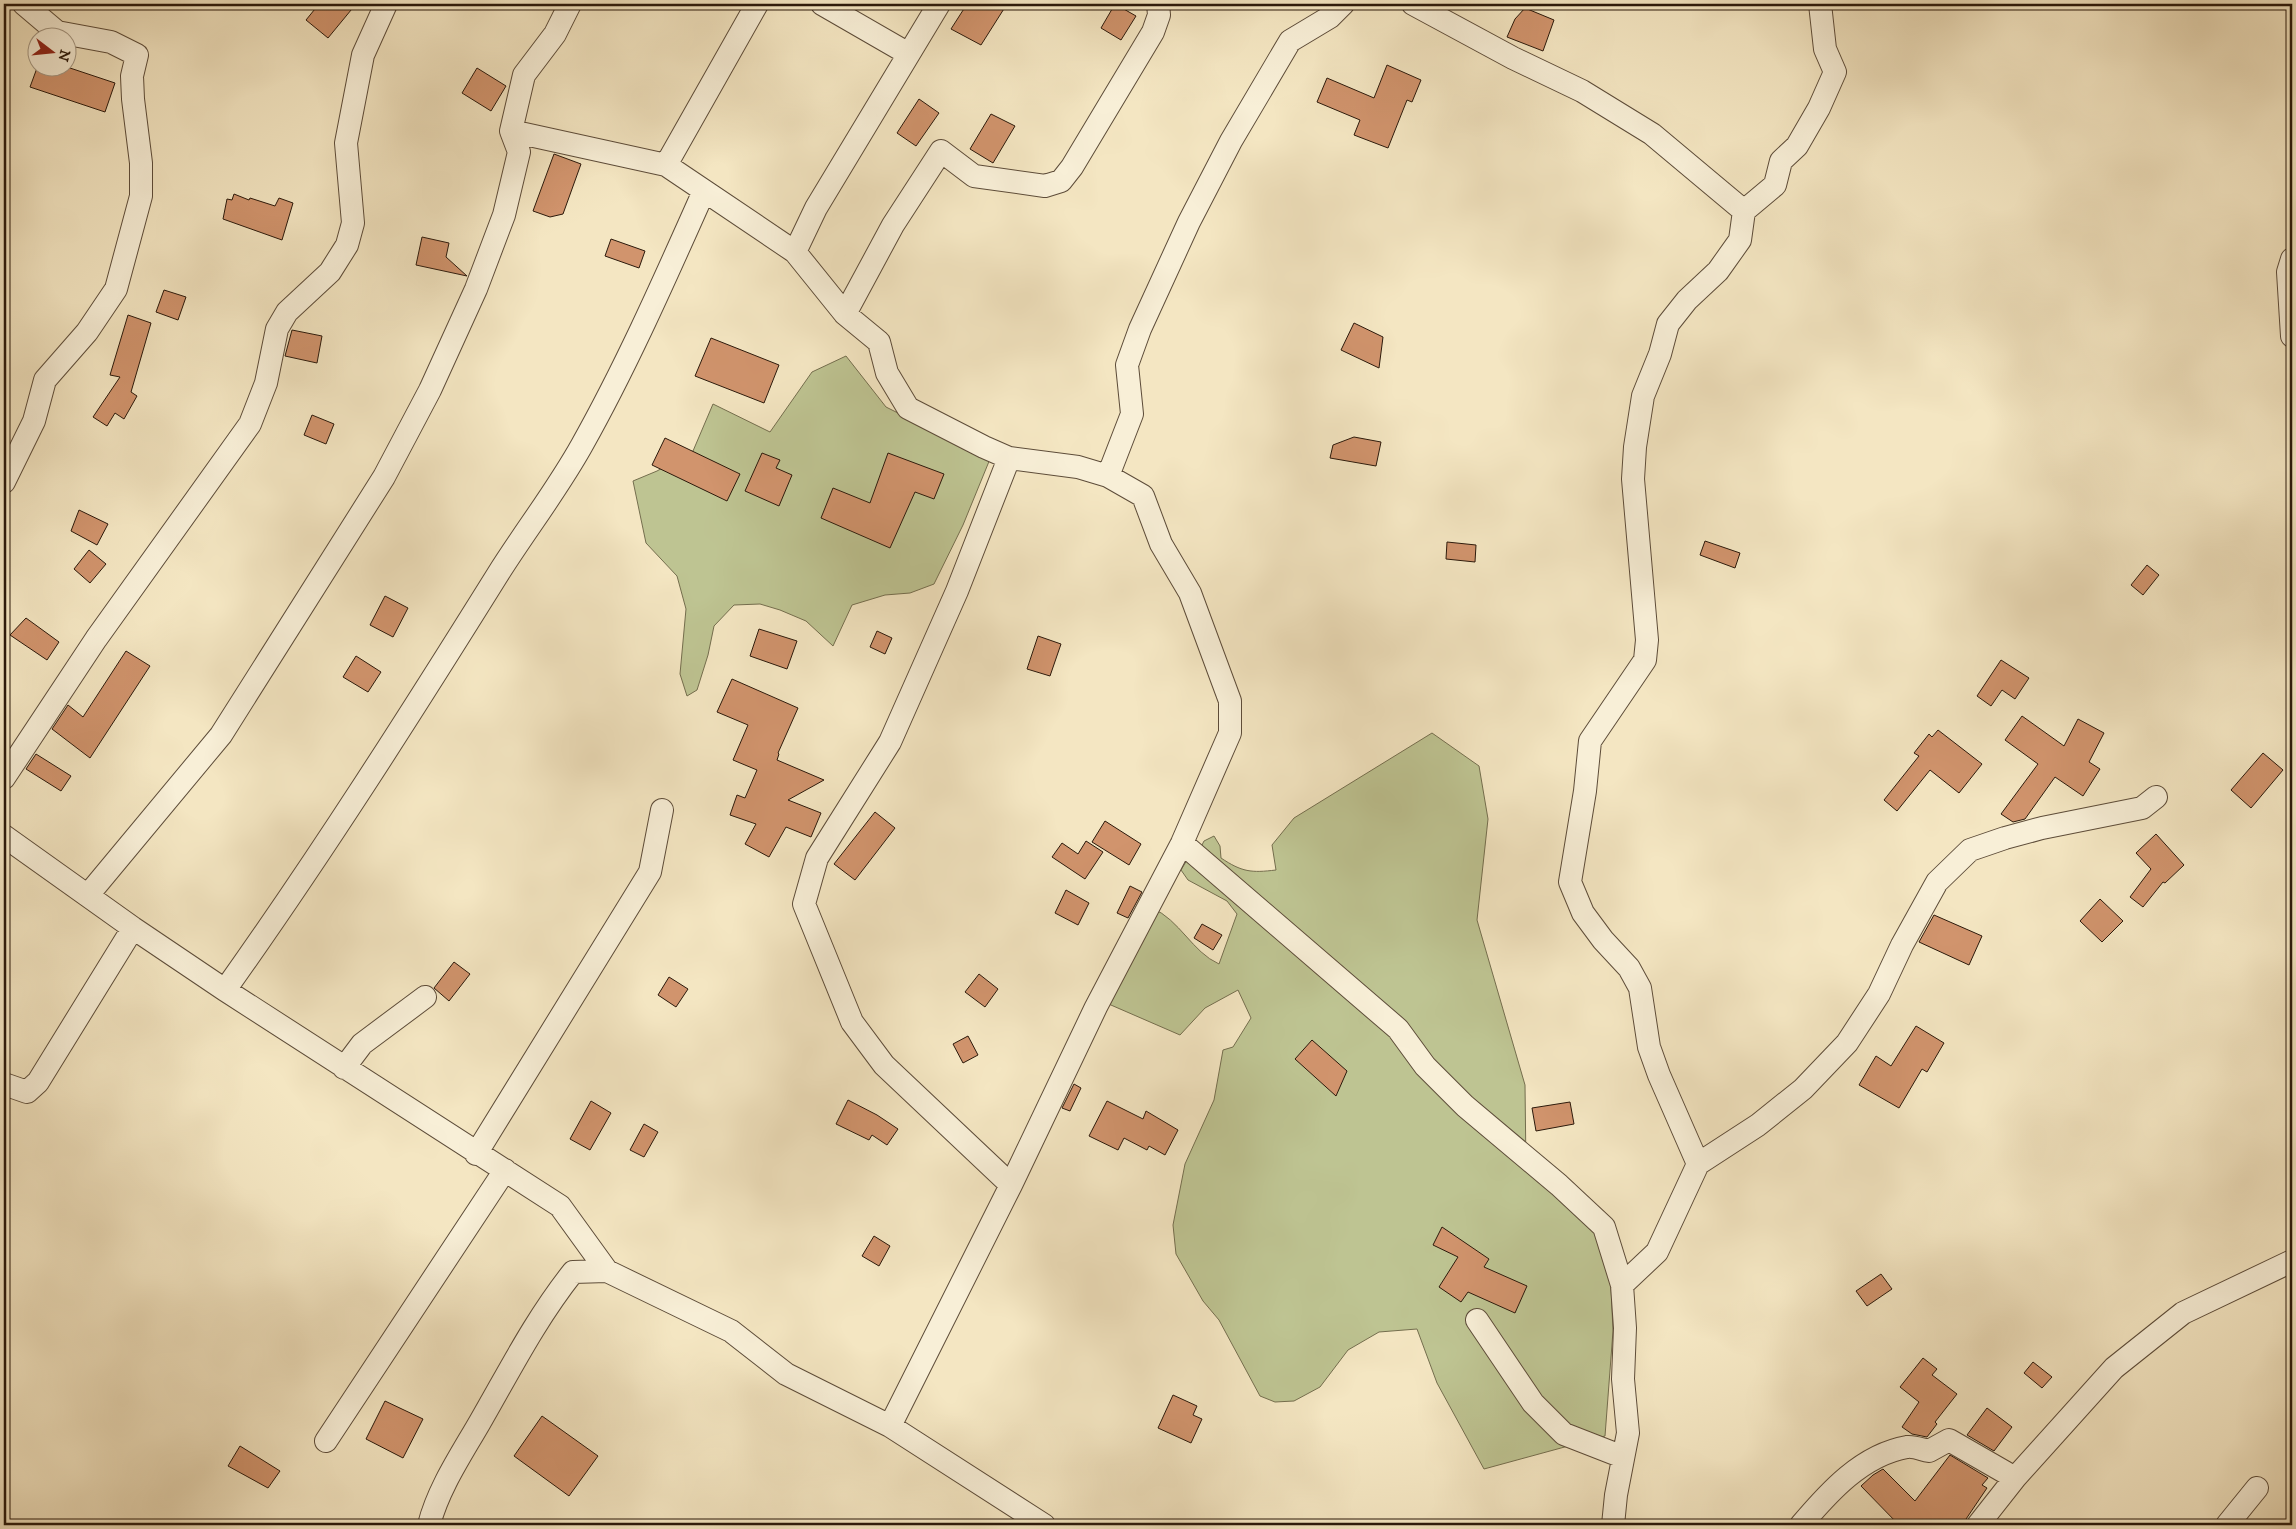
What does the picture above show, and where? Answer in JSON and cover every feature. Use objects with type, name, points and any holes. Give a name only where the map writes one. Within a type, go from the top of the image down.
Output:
[{"type":"street","points":[[4,482],[34,421],[44,380],[87,332],[116,289],[142,196],[141,163],[132,76],[137,55],[111,42],[57,32],[24,4]]},
{"type":"street","points":[[4,778],[96,639],[250,424],[266,382],[277,329],[287,312],[330,272],[347,245],[353,223],[346,143],[363,55],[386,4]]},
{"type":"street","points":[[88,895],[221,734],[384,478],[430,390],[476,289],[504,215],[519,152],[510,131],[524,75],[555,34],[570,4]]},
{"type":"street","points":[[666,165],[757,4]]},
{"type":"street","points":[[822,4],[908,53]]},
{"type":"street","points":[[794,252],[816,208],[939,4]]},
{"type":"street","points":[[845,314],[893,225],[941,150],[974,176],[1045,186],[1061,181],[1072,167],[1153,32],[1159,15],[1158,4]]},
{"type":"street","points":[[1108,476],[1132,414],[1127,365],[1140,329],[1189,222],[1230,141],[1290,41],[1330,17],[1343,4]]},
{"type":"street","points":[[1413,4],[1513,58],[1582,92],[1652,134],[1744,211]]},
{"type":"street","points":[[1698,1164],[1659,1075],[1649,1047],[1640,988],[1629,968],[1603,940],[1583,912],[1570,882],[1585,791],[1590,741],[1645,660],[1647,640],[1633,480],[1635,447],[1643,396],[1660,354],[1668,324],[1687,300],[1718,271],[1740,240],[1744,211],[1775,186],[1781,161],[1797,146],[1819,108],[1834,72],[1825,49],[1820,4]]},
{"type":"street","points":[[510,131],[666,165],[794,252],[845,314],[880,342],[887,373],[908,408],[984,448],[1009,458],[1078,467],[1108,476],[1143,496],[1161,544],[1190,593],[1230,701],[1230,733],[1182,843],[1096,1008],[1011,1185],[890,1426]]},
{"type":"street","points":[[225,990],[277,917],[397,737],[503,566],[582,446],[653,304],[704,191]]},
{"type":"street","points":[[2292,258],[2288,272],[2292,336]]},
{"type":"street","points":[[1009,458],[957,591],[890,742],[816,858],[804,904],[852,1022],[884,1065],[1011,1185]]},
{"type":"street","points":[[1622,1285],[1657,1252],[1698,1164],[1758,1125],[1796,1095],[1847,1042],[1879,994],[1902,945],[1937,882],[1970,850],[2004,838],[2042,828],[2142,808],[2156,797]]},
{"type":"street","points":[[476,1154],[650,872],[662,810]]},
{"type":"street","points":[[4,836],[133,928],[225,990],[476,1154],[505,1170],[560,1206],[607,1271]]},
{"type":"street","points":[[1182,843],[1398,1029],[1425,1066],[1465,1106],[1559,1185],[1604,1227],[1622,1285],[1625,1328],[1623,1379],[1628,1432],[1613,1525]]},
{"type":"street","points":[[4,1084],[27,1092],[38,1082],[133,928]]},
{"type":"street","points":[[344,1068],[362,1044],[425,998]]},
{"type":"street","points":[[326,1441],[505,1170]]},
{"type":"street","points":[[1978,1525],[2015,1478],[2114,1368],[2184,1313],[2292,1261]]},
{"type":"street","points":[[429,1525],[433,1508],[451,1474],[516,1355],[546,1307],[573,1272],[607,1271],[730,1331],[786,1374],[890,1426],[1044,1525]]},
{"type":"street","points":[[1477,1320],[1533,1403],[1564,1434],[1624,1457]]},
{"type":"street","points":[[1801,1525],[1829,1492],[1872,1459],[1909,1446],[1929,1451],[1949,1440],[2015,1478]]},
{"type":"street","points":[[2227,1525],[2257,1488]]},
{"type":"green space","points":[[846,356],[886,407],[990,459],[963,525],[934,584],[910,593],[885,595],[852,605],[833,646],[806,621],[780,610],[760,604],[734,605],[714,626],[708,655],[697,690],[687,696],[680,674],[686,609],[677,576],[646,543],[633,481],[657,471],[693,451],[713,404],[770,432],[812,372]]},
{"type":"green space","points":[[1432,733],[1479,766],[1488,819],[1477,920],[1525,1085],[1526,1169],[1590,1222],[1610,1265],[1613,1331],[1605,1436],[1484,1469],[1437,1383],[1417,1329],[1379,1332],[1348,1350],[1320,1387],[1294,1401],[1275,1402],[1260,1396],[1219,1320],[1203,1301],[1176,1254],[1173,1225],[1185,1164],[1214,1100],[1223,1050],[1233,1047],[1251,1018],[1238,990],[1205,1008],[1180,1035],[1104,1002],[1152,908],[1162,913],[1201,952],[1219,964],[1237,914],[1227,901],[1188,880],[1181,870],[1193,850],[1200,849],[1204,841],[1214,836],[1220,846],[1221,858],[1228,863],[1247,870],[1276,870],[1272,845],[1294,818]]},
{"type":"building","points":[[319,4],[356,4],[328,38],[306,20]]},
{"type":"building","points":[[967,4],[1007,4],[981,45],[951,29]]},
{"type":"building","points":[[1115,4],[1136,16],[1121,40],[1101,28]]},
{"type":"building","points":[[1525,8],[1554,20],[1543,51],[1507,37],[1515,19]]},
{"type":"building","points":[[1387,65],[1421,80],[1412,102],[1407,100],[1388,148],[1354,135],[1360,120],[1317,102],[1327,78],[1374,98]]},
{"type":"building","points":[[477,68],[506,86],[491,111],[462,93]]},
{"type":"building","points":[[78,71],[115,83],[105,112],[30,87],[33,78],[78,78]]},
{"type":"building","points":[[919,99],[939,113],[916,146],[897,133]]},
{"type":"building","points":[[991,114],[1015,126],[993,163],[970,149]]},
{"type":"building","points":[[554,154],[581,164],[563,214],[550,217],[533,211]]},
{"type":"building","points":[[234,194],[249,200],[250,198],[275,206],[279,198],[293,203],[282,240],[223,219],[227,199],[232,200]]},
{"type":"building","points":[[422,237],[449,243],[446,257],[467,276],[416,265]]},
{"type":"building","points":[[611,239],[645,251],[639,268],[605,256]]},
{"type":"building","points":[[164,290],[186,297],[178,320],[156,312]]},
{"type":"building","points":[[128,315],[151,323],[131,392],[137,396],[124,419],[115,413],[107,426],[93,417],[120,377],[110,375]]},
{"type":"building","points":[[1354,323],[1383,337],[1379,368],[1341,350]]},
{"type":"building","points":[[292,330],[322,336],[317,363],[285,356]]},
{"type":"building","points":[[711,338],[779,365],[764,403],[695,376]]},
{"type":"building","points":[[312,415],[334,424],[326,444],[304,435]]},
{"type":"building","points":[[1354,437],[1381,442],[1376,466],[1330,458],[1333,445]]},
{"type":"building","points":[[665,438],[740,474],[727,501],[652,465]]},
{"type":"building","points":[[762,453],[780,460],[776,468],[792,475],[779,506],[745,491]]},
{"type":"building","points":[[888,453],[944,474],[934,499],[915,492],[890,548],[821,518],[833,488],[870,503]]},
{"type":"building","points":[[79,510],[108,524],[97,545],[71,531]]},
{"type":"building","points":[[1705,541],[1740,553],[1735,568],[1700,555]]},
{"type":"building","points":[[1447,542],[1476,545],[1475,562],[1446,559]]},
{"type":"building","points":[[89,550],[106,564],[90,583],[74,569]]},
{"type":"building","points":[[2147,565],[2159,575],[2143,595],[2131,585]]},
{"type":"building","points":[[385,596],[408,608],[393,637],[370,625]]},
{"type":"building","points":[[26,618],[59,642],[47,660],[10,635]]},
{"type":"building","points":[[759,629],[797,641],[787,669],[750,656]]},
{"type":"building","points":[[877,631],[892,638],[885,654],[870,647]]},
{"type":"building","points":[[1038,636],[1061,644],[1050,676],[1027,669]]},
{"type":"building","points":[[126,651],[150,666],[90,758],[52,729],[68,705],[83,717]]},
{"type":"building","points":[[356,656],[381,672],[368,692],[343,677]]},
{"type":"building","points":[[2001,660],[2029,678],[2015,699],[2002,690],[1991,706],[1977,696]]},
{"type":"building","points":[[732,679],[798,708],[778,753],[777,760],[824,780],[788,800],[821,813],[811,837],[786,827],[769,857],[745,844],[756,824],[730,815],[737,795],[745,798],[757,770],[733,760],[748,725],[717,712]]},
{"type":"building","points":[[2022,716],[2064,746],[2078,719],[2104,733],[2089,762],[2100,769],[2083,796],[2055,777],[2025,819],[2013,822],[2001,814],[2038,764],[2005,740]]},
{"type":"building","points":[[1938,730],[1982,764],[1959,793],[1930,770],[1897,811],[1884,800],[1919,756],[1914,753],[1929,734],[1932,737]]},
{"type":"building","points":[[2263,753],[2283,770],[2251,808],[2231,790]]},
{"type":"building","points":[[36,754],[71,776],[61,791],[26,769]]},
{"type":"building","points":[[875,812],[895,828],[855,880],[834,864]]},
{"type":"building","points":[[1105,821],[1141,844],[1129,865],[1092,842]]},
{"type":"building","points":[[2156,834],[2184,865],[2165,883],[2163,882],[2143,907],[2130,897],[2151,869],[2136,853]]},
{"type":"building","points":[[1086,841],[1103,852],[1085,879],[1052,857],[1062,843],[1078,854]]},
{"type":"building","points":[[1130,886],[1142,892],[1128,918],[1117,913]]},
{"type":"building","points":[[1066,890],[1089,903],[1078,925],[1055,913]]},
{"type":"building","points":[[2100,899],[2123,921],[2102,942],[2080,921]]},
{"type":"building","points":[[1934,915],[1982,936],[1969,965],[1919,942]]},
{"type":"building","points":[[1202,924],[1222,935],[1213,950],[1194,938]]},
{"type":"building","points":[[454,962],[470,974],[449,1001],[434,988]]},
{"type":"building","points":[[979,974],[998,989],[985,1007],[965,992]]},
{"type":"building","points":[[669,977],[688,989],[676,1007],[658,995]]},
{"type":"building","points":[[1916,1026],[1944,1043],[1927,1072],[1922,1069],[1899,1108],[1859,1085],[1876,1056],[1891,1066]]},
{"type":"building","points":[[968,1036],[978,1055],[963,1063],[953,1044]]},
{"type":"building","points":[[1312,1040],[1347,1071],[1336,1096],[1295,1059]]},
{"type":"building","points":[[1074,1084],[1081,1088],[1070,1111],[1062,1108]]},
{"type":"building","points":[[848,1100],[877,1115],[898,1129],[887,1145],[872,1135],[869,1140],[836,1124]]},
{"type":"building","points":[[591,1101],[611,1113],[590,1150],[570,1139]]},
{"type":"building","points":[[1107,1101],[1143,1119],[1146,1111],[1178,1130],[1165,1155],[1149,1146],[1147,1150],[1124,1138],[1118,1150],[1089,1136]]},
{"type":"building","points":[[1570,1102],[1574,1124],[1536,1131],[1532,1108]]},
{"type":"building","points":[[644,1124],[658,1132],[644,1157],[630,1150]]},
{"type":"building","points":[[1442,1227],[1489,1259],[1484,1267],[1527,1286],[1515,1313],[1468,1292],[1461,1302],[1439,1287],[1458,1257],[1433,1245]]},
{"type":"building","points":[[874,1236],[890,1246],[879,1266],[862,1256]]},
{"type":"building","points":[[1881,1274],[1892,1289],[1867,1306],[1856,1291]]},
{"type":"building","points":[[1923,1358],[1937,1369],[1932,1375],[1957,1394],[1935,1422],[1937,1424],[1927,1437],[1912,1434],[1902,1427],[1919,1402],[1900,1387]]},
{"type":"building","points":[[2033,1362],[2052,1377],[2042,1388],[2024,1373]]},
{"type":"building","points":[[1173,1395],[1197,1406],[1193,1415],[1202,1419],[1191,1443],[1158,1428]]},
{"type":"building","points":[[385,1401],[423,1419],[403,1458],[366,1439]]},
{"type":"building","points":[[1987,1408],[2012,1427],[1994,1451],[1967,1435]]},
{"type":"building","points":[[542,1416],[598,1456],[569,1496],[514,1456]]},
{"type":"building","points":[[240,1446],[280,1471],[268,1488],[228,1466]]},
{"type":"building","points":[[1950,1455],[1988,1478],[1982,1485],[1987,1488],[1962,1525],[1899,1525],[1861,1486],[1883,1469],[1915,1501]]}]
